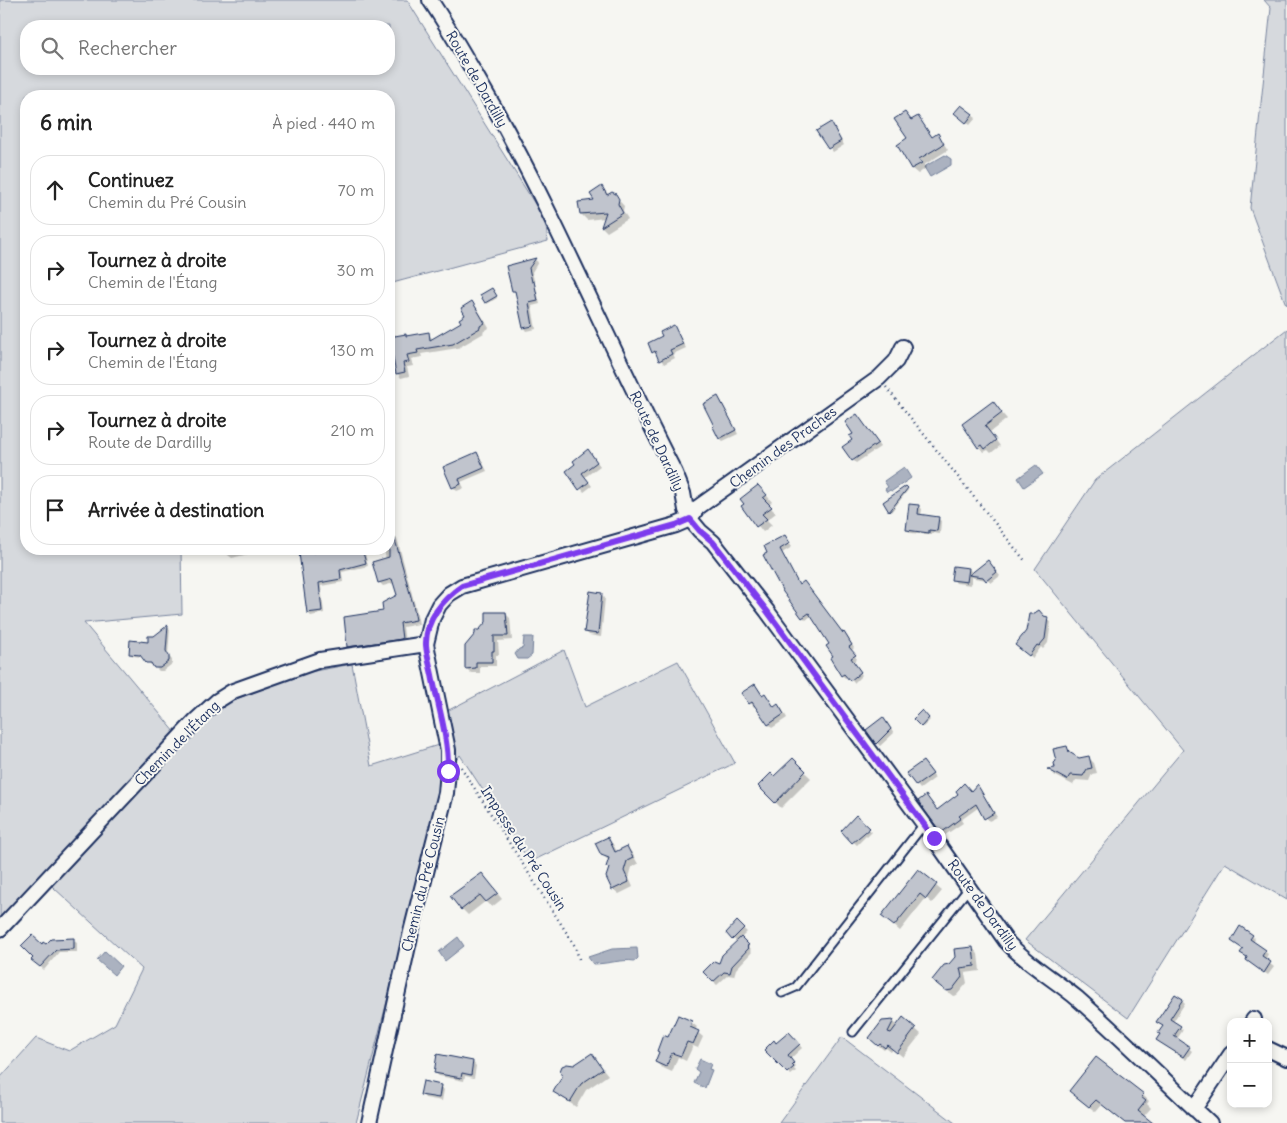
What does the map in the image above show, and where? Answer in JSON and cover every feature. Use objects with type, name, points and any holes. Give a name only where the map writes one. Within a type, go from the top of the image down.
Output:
[{"type":"street","name":"Route de Dardilly","points":[[430,0],[447,25],[539,191],[619,360],[675,472],[690,519],[713,542],[767,611],[924,824],[1006,941],[1017,953],[1088,1008],[1210,1123]]},
{"type":"street","name":"Chemin des Praches","points":[[690,519],[697,508],[879,378],[896,361],[903,347]]},
{"type":"street","points":[[426,644],[432,619],[439,605],[449,594],[462,586],[676,525],[690,519]]},
{"type":"street","name":"Chemin du Pré Cousin","points":[[369,1123],[411,932],[446,793],[449,766],[448,750],[426,644]]},
{"type":"street","name":"Chemin de l'Étang","points":[[0,929],[195,721],[217,701],[234,691],[320,660],[426,644]]},
{"type":"street","points":[[1272,1051],[1287,1058]]},
{"type":"street","points":[[1194,1108],[1227,1060]]},
{"type":"lane","points":[[782,993],[796,987],[924,824]]},
{"type":"lane","points":[[853,1032],[969,888]]},
{"type":"path","points":[[879,378],[1026,562]]},
{"type":"path","name":"Impasse du Pré Cousin","points":[[448,750],[457,761],[575,946],[579,959]]},
{"type":"shaded area","points":[[0,0],[407,0],[545,220],[548,241],[395,282],[395,90],[20,90],[20,555],[181,555],[182,614],[84,623],[186,745],[223,704],[304,673],[352,664],[371,766],[448,742],[447,711],[564,650],[585,707],[678,661],[735,763],[530,862],[460,755],[444,777],[356,1123],[0,1123],[0,1078],[36,1038],[69,1051],[115,1024],[142,969],[41,876],[0,920]]},
{"type":"shaded area","points":[[1264,0],[1287,0],[1287,305],[1250,208],[1271,8]]},
{"type":"shaded area","points":[[945,155],[951,159],[951,165],[930,177],[924,167]]},
{"type":"shaded area","points":[[1287,329],[1287,900],[1225,863],[1128,1018],[1025,940],[1183,750],[1035,569],[1095,480]]},
{"type":"shaded area","points":[[1036,465],[1043,474],[1024,487],[1018,478]]},
{"type":"shaded area","points":[[904,467],[911,478],[892,491],[887,492],[885,489],[888,487],[884,481]]},
{"type":"shaded area","points":[[524,637],[533,637],[532,655],[527,659],[518,659],[515,654],[519,649],[523,648]]},
{"type":"shaded area","points":[[458,937],[464,946],[445,961],[439,952]]},
{"type":"shaded area","points":[[637,948],[638,958],[635,961],[593,964],[588,957],[612,949]]},
{"type":"shaded area","points":[[105,951],[121,966],[114,975],[97,960]]},
{"type":"shaded area","points":[[842,1037],[955,1123],[779,1123]]},
{"type":"shaded area","points":[[700,1059],[711,1064],[709,1069],[712,1070],[705,1088],[694,1083],[699,1072],[695,1069]]},
{"type":"building","points":[[961,105],[973,114],[966,123],[954,113]]},
{"type":"building","points":[[905,112],[911,120],[918,116],[932,137],[938,133],[944,144],[919,159],[922,163],[911,169],[897,145],[907,138],[894,119]]},
{"type":"building","points":[[831,122],[841,141],[828,149],[816,131]]},
{"type":"building","points":[[602,186],[607,195],[612,192],[616,194],[619,199],[618,204],[623,213],[601,227],[606,212],[580,214],[578,202],[594,200],[590,194]]},
{"type":"building","points":[[536,258],[529,268],[538,301],[529,303],[533,326],[523,328],[515,291],[512,291],[506,266]]},
{"type":"building","points":[[492,288],[497,296],[485,303],[480,295]]},
{"type":"building","points":[[472,301],[485,323],[453,344],[417,350],[418,353],[407,355],[409,362],[403,363],[405,372],[396,374],[395,336],[429,332],[430,340],[461,322],[459,319],[465,315],[461,308]]},
{"type":"building","points":[[674,325],[683,344],[670,350],[672,354],[659,361],[655,351],[652,353],[648,343],[662,336],[660,332]]},
{"type":"building","points":[[718,396],[736,430],[719,439],[703,404]]},
{"type":"building","points":[[993,401],[1002,413],[985,426],[996,440],[985,449],[982,445],[978,448],[962,424]]},
{"type":"building","points":[[857,414],[878,443],[852,461],[842,447],[852,440],[849,436],[853,434],[845,422]]},
{"type":"building","points":[[588,449],[597,462],[582,473],[589,482],[579,490],[566,471],[575,464],[573,461]]},
{"type":"building","points":[[477,452],[484,468],[459,479],[461,484],[452,488],[443,467]]},
{"type":"building","points":[[758,485],[767,495],[763,498],[772,507],[762,514],[767,519],[756,527],[741,506],[744,504],[740,499]]},
{"type":"building","points":[[906,486],[908,488],[889,512],[883,502]]},
{"type":"building","points":[[909,504],[919,505],[918,514],[939,517],[937,531],[929,530],[929,533],[906,530]]},
{"type":"building","points":[[785,535],[790,543],[780,549],[799,585],[804,581],[852,645],[849,647],[856,655],[851,658],[861,672],[850,681],[844,674],[841,676],[830,658],[833,656],[826,646],[829,644],[809,613],[802,618],[783,592],[763,555],[767,553],[764,546]]},
{"type":"building","points":[[395,540],[416,620],[400,623],[402,639],[347,647],[344,617],[383,611],[382,603],[397,595],[392,579],[378,583],[372,562],[389,557],[389,555],[395,555]]},
{"type":"building","points":[[299,555],[364,555],[366,563],[340,570],[341,579],[319,583],[322,611],[307,613]]},
{"type":"building","points":[[988,560],[997,572],[986,581],[983,577],[969,575]]},
{"type":"building","points":[[953,566],[969,568],[967,582],[951,580]]},
{"type":"building","points":[[590,591],[602,593],[598,634],[584,632]]},
{"type":"building","points":[[1039,610],[1044,616],[1048,617],[1045,639],[1039,646],[1037,645],[1029,656],[1015,645],[1026,631],[1029,614]]},
{"type":"building","points":[[486,612],[506,612],[508,636],[494,636],[492,662],[476,662],[476,668],[465,669],[465,646],[475,634],[475,630],[479,630],[486,622]]},
{"type":"building","points":[[168,625],[166,651],[169,661],[160,668],[154,668],[151,663],[146,663],[140,655],[129,654],[130,640],[148,642],[148,636],[154,636]]},
{"type":"building","points":[[755,684],[762,695],[765,693],[774,707],[778,704],[784,714],[768,725],[752,702],[749,704],[741,693]]},
{"type":"building","points":[[922,710],[929,718],[921,727],[913,719]]},
{"type":"building","points":[[883,717],[891,729],[876,744],[866,730]]},
{"type":"building","points":[[1067,746],[1069,752],[1079,758],[1089,756],[1092,768],[1087,769],[1083,776],[1070,775],[1067,780],[1047,769],[1055,768],[1054,763],[1056,761],[1053,749]]},
{"type":"building","points":[[793,758],[806,771],[775,803],[758,786],[771,773],[774,776]]},
{"type":"building","points":[[923,761],[933,774],[916,786],[906,773]]},
{"type":"building","points":[[964,783],[971,791],[977,784],[994,813],[984,819],[976,804],[959,816],[961,818],[941,833],[918,801],[926,795],[937,810],[958,794],[956,791]]},
{"type":"building","points":[[856,815],[870,828],[852,843],[841,831]]},
{"type":"building","points":[[608,837],[615,852],[627,846],[633,858],[627,861],[624,871],[629,882],[612,890],[606,877],[609,868],[606,867],[609,858],[601,855],[595,843]]},
{"type":"building","points":[[918,869],[937,884],[926,899],[920,894],[894,926],[881,916]]},
{"type":"building","points":[[482,873],[498,893],[486,902],[480,895],[461,910],[450,896]]},
{"type":"building","points":[[737,921],[744,928],[732,940],[726,933]]},
{"type":"building","points":[[1240,926],[1253,935],[1250,939],[1266,950],[1262,956],[1271,962],[1264,973],[1246,960],[1247,957],[1240,953],[1243,949],[1231,941]]},
{"type":"building","points":[[32,935],[42,944],[43,942],[46,944],[51,939],[74,938],[74,949],[56,950],[40,967],[31,960],[33,958],[21,946]]},
{"type":"building","points":[[741,937],[749,945],[747,946],[749,948],[732,966],[730,973],[724,972],[713,982],[703,972],[714,961],[719,963],[722,955]]},
{"type":"building","points":[[973,947],[975,966],[960,968],[962,977],[952,990],[946,991],[932,980],[944,965],[949,964],[955,957],[954,949]]},
{"type":"building","points":[[1175,994],[1183,999],[1170,1019],[1181,1026],[1174,1036],[1190,1047],[1183,1057],[1156,1040],[1163,1026],[1156,1022]]},
{"type":"building","points":[[678,1015],[692,1021],[690,1027],[699,1031],[693,1044],[687,1042],[681,1056],[672,1053],[666,1067],[655,1062],[659,1052],[657,1051],[663,1035],[668,1037]]},
{"type":"building","points":[[903,1017],[916,1028],[897,1053],[887,1045],[885,1048],[880,1044],[878,1046],[869,1038],[882,1021],[894,1020],[888,1032],[891,1033]]},
{"type":"building","points":[[789,1032],[800,1044],[788,1055],[794,1063],[792,1065],[794,1067],[787,1073],[764,1050],[774,1040],[776,1043]]},
{"type":"building","points":[[592,1053],[603,1069],[581,1084],[570,1102],[553,1092],[562,1077],[560,1071],[562,1066],[567,1064],[574,1065]]},
{"type":"building","points":[[437,1054],[473,1061],[471,1075],[462,1073],[461,1078],[434,1073]]},
{"type":"building","points":[[1096,1057],[1144,1094],[1141,1097],[1146,1101],[1138,1111],[1153,1123],[1125,1123],[1096,1100],[1089,1107],[1069,1091]]},
{"type":"building","points":[[423,1081],[441,1085],[439,1098],[420,1095]]},
{"type":"route","points":[[448,771],[448,750],[426,644],[432,619],[439,605],[449,594],[462,586],[676,525],[690,519],[713,542],[767,611],[934,838]]}]
